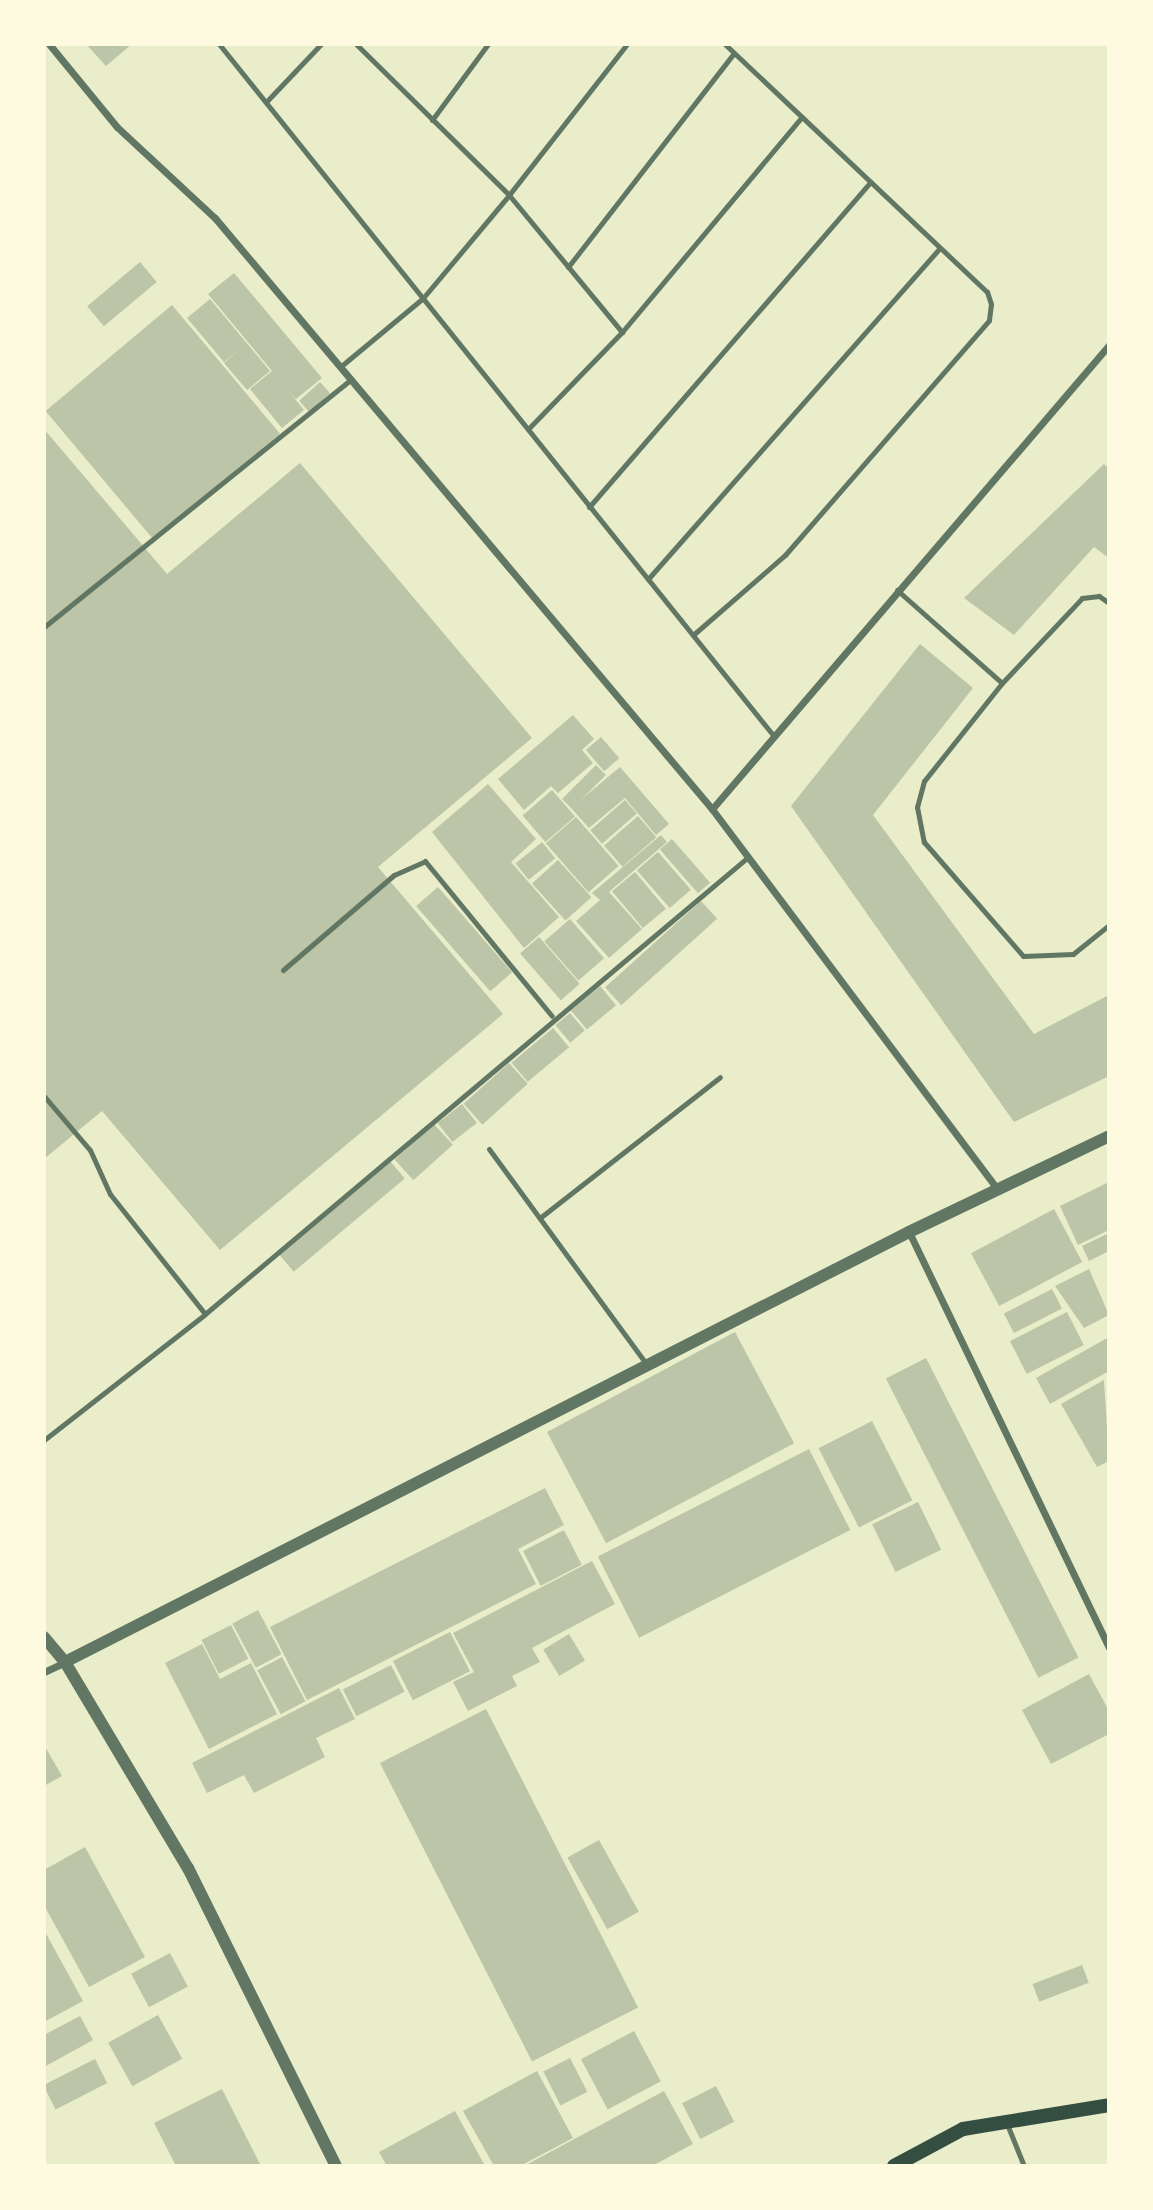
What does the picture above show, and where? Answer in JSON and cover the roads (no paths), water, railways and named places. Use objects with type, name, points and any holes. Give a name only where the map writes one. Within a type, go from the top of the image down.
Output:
[{"type":"main road","points":[[894,2166],[963,2129],[1005,2119],[1109,2105]]},
{"type":"street","points":[[49,44],[117,127],[215,218],[712,809],[997,1189]]},
{"type":"street","points":[[712,809],[1109,345]]},
{"type":"street","points":[[44,1672],[908,1232],[1109,1136]]},
{"type":"street","points":[[908,1232],[1109,1647]]},
{"type":"street","points":[[44,1637],[65,1662],[188,1868],[336,2166]]},
{"type":"lane","points":[[219,44],[773,735]]},
{"type":"lane","points":[[266,102],[321,44]]},
{"type":"lane","points":[[356,44],[509,195],[622,332]]},
{"type":"lane","points":[[432,120],[488,44]]},
{"type":"lane","points":[[340,367],[423,298],[509,195],[627,44]]},
{"type":"lane","points":[[693,635],[785,555],[989,320],[987,292],[725,44]]},
{"type":"lane","points":[[568,267],[734,53]]},
{"type":"lane","points":[[528,429],[622,332],[802,117]]},
{"type":"lane","points":[[589,507],[871,182]]},
{"type":"lane","points":[[648,579],[940,248]]},
{"type":"lane","points":[[44,627],[351,379]]},
{"type":"lane","points":[[897,590],[1002,683]]},
{"type":"lane","points":[[1109,603],[1099,596],[1082,598],[1002,683],[924,781],[917,807],[925,842],[1023,956],[1073,954],[1109,925]]},
{"type":"lane","points":[[44,1440],[205,1314],[551,1016],[748,857]]},
{"type":"lane","points":[[284,970],[394,875],[425,861],[551,1016]]},
{"type":"lane","points":[[541,1217],[720,1077]]},
{"type":"lane","points":[[44,1096],[90,1150],[110,1194],[205,1314]]},
{"type":"lane","points":[[489,1149],[647,1365]]},
{"type":"lane","points":[[1005,2119],[1024,2166]]}]
